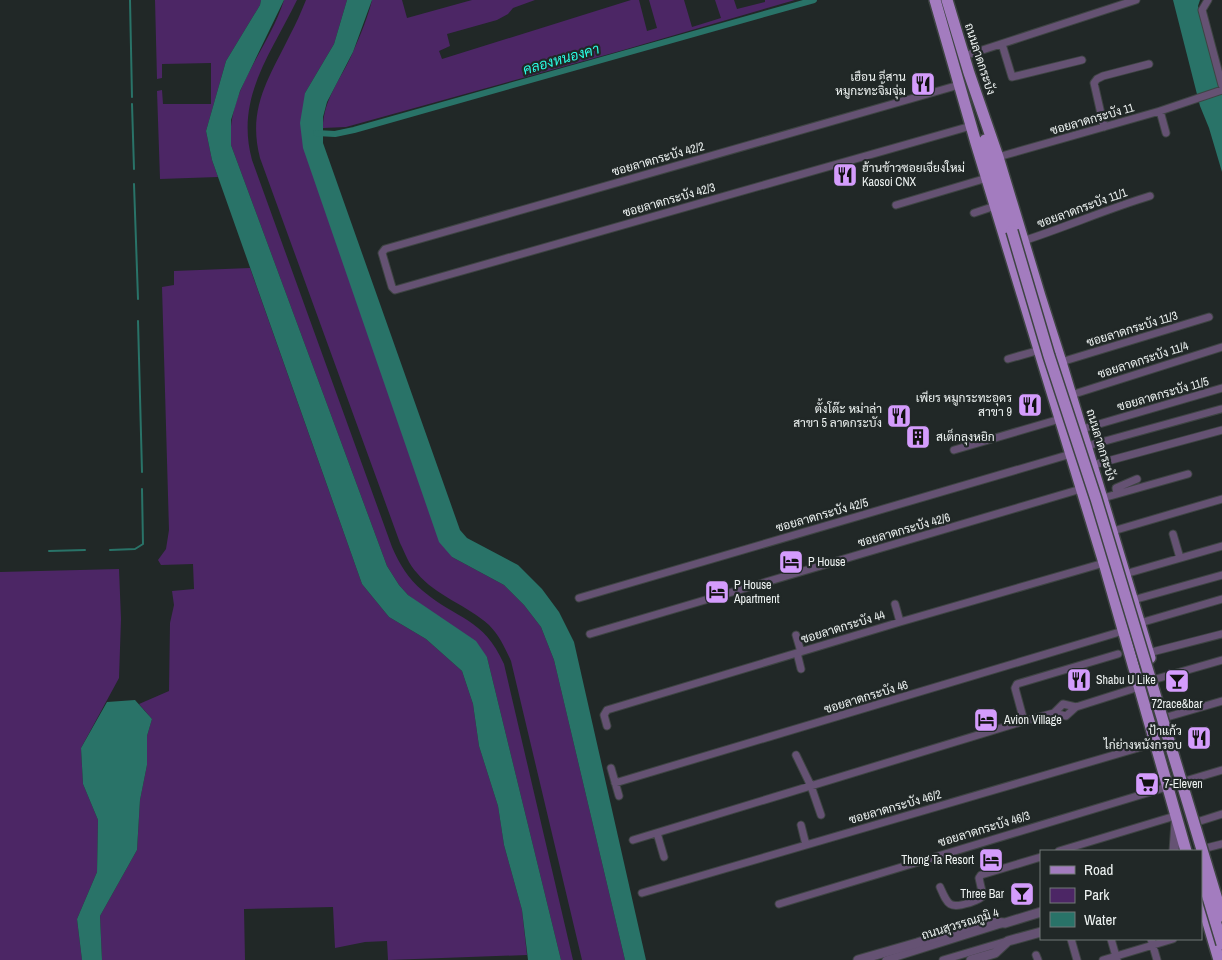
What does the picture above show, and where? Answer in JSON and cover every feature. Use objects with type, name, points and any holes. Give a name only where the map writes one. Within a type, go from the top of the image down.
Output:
[{"type":"main road","points":[[928,0],[943,49],[947,56],[960,56],[961,31],[952,0]]},
{"type":"main road","name":"ถนนลาดกระบัง","points":[[936,0],[946,18],[960,56],[969,73],[998,157],[1103,498],[1222,902]]},
{"type":"main road","name":"ถนนลาดกระบัง","points":[[946,18],[947,0]]},
{"type":"main road","name":"ถนนลาดกระบัง","points":[[960,56],[959,85],[1081,489],[1105,558],[1123,631],[1186,850]]},
{"type":"main road","points":[[969,73],[990,159],[1049,356],[1096,499],[1222,916]]},
{"type":"main road","points":[[1044,364],[1055,384],[1077,449],[1105,558],[1194,850]]},
{"type":"main road","points":[[1202,878],[1222,944]]},
{"type":"main road","points":[[1202,904],[1205,929],[1219,960]]},
{"type":"street","points":[[960,56],[1136,0]]},
{"type":"street","points":[[1208,0],[1202,10],[1221,89]]},
{"type":"street","points":[[1002,44],[1012,77],[1082,60]]},
{"type":"street","points":[[1104,127],[1094,83],[1097,78],[1149,64]]},
{"type":"street","name":"ซอยลาดกระบัง 42/2","points":[[388,270],[382,253],[385,249],[959,85]]},
{"type":"street","name":"ซอยลาดกระบัง 11","points":[[998,157],[1160,111],[1221,89]]},
{"type":"street","points":[[1160,111],[1166,133]]},
{"type":"street","name":"ซอยลาดกระบัง 42/3","points":[[388,270],[392,287],[395,290],[971,126]]},
{"type":"street","points":[[896,205],[987,178]]},
{"type":"street","name":"ซอยลาดกระบัง 11/1","points":[[1023,241],[1150,196]]},
{"type":"street","points":[[974,213],[995,206]]},
{"type":"street","name":"ซอยลาดกระบัง 11/3","points":[[1061,362],[1209,316]]},
{"type":"street","name":"ซอยลาดกระบัง 11/4","points":[[1072,395],[1222,347]]},
{"type":"street","points":[[1008,359],[1040,350]]},
{"type":"street","name":"ซอยลาดกระบัง 11/5","points":[[1082,429],[1222,388]]},
{"type":"street","points":[[1087,446],[1221,409]]},
{"type":"street","points":[[954,450],[1060,419]]},
{"type":"street","points":[[1093,465],[1222,430]]},
{"type":"street","name":"ซอยลาดกระบัง 42/5","points":[[579,598],[1071,454]]},
{"type":"street","points":[[1103,498],[1188,474]]},
{"type":"street","points":[[1116,494],[1116,488],[1137,479]]},
{"type":"street","name":"ซอยลาดกระบัง 42/6","points":[[590,634],[1081,489]]},
{"type":"street","points":[[1112,531],[1222,499]]},
{"type":"street","points":[[1173,534],[1180,558]]},
{"type":"street","points":[[1125,574],[1222,546]]},
{"type":"street","name":"ซอยลาดกระบัง 44","points":[[607,726],[604,712],[607,710],[1105,558]]},
{"type":"street","points":[[1133,600],[1222,575]]},
{"type":"street","points":[[1140,623],[1222,599]]},
{"type":"street","points":[[895,604],[900,622]]},
{"type":"street","name":"ซอยลาดกระบัง 46","points":[[615,783],[1123,631]]},
{"type":"street","points":[[1148,653],[1222,634]]},
{"type":"street","points":[[796,635],[801,669]]},
{"type":"street","points":[[1024,721],[1016,688],[1017,684],[1118,654]]},
{"type":"street","points":[[1156,679],[1222,660]]},
{"type":"street","points":[[633,840],[1024,721],[1054,713],[1066,716],[1076,707],[1139,687]]},
{"type":"street","points":[[1167,717],[1222,701]]},
{"type":"street","points":[[1054,713],[1063,704],[1076,707]]},
{"type":"street","name":"ซอยลาดกระบัง 46/2","points":[[642,893],[1155,743]]},
{"type":"street","points":[[796,756],[811,786],[821,815]]},
{"type":"street","points":[[611,768],[619,796]]},
{"type":"street","points":[[1185,781],[1222,770]]},
{"type":"street","name":"ซอยลาดกระบัง 46/3","points":[[779,904],[1064,817],[1167,788]]},
{"type":"street","points":[[1198,822],[1222,814]]},
{"type":"street","points":[[1063,850],[1176,818],[1174,850]]},
{"type":"street","points":[[801,825],[806,845]]},
{"type":"street","points":[[657,833],[664,857]]},
{"type":"street","points":[[1202,867],[1207,852],[1222,844]]},
{"type":"street","points":[[940,887],[946,901],[952,906],[980,899],[983,896],[979,878],[981,875],[1040,857]]},
{"type":"street","points":[[1202,876],[1210,883],[1222,902]]},
{"type":"street","name":"ถนนสุวรรณภูมิ 4","points":[[886,960],[1040,912]]},
{"type":"street","points":[[858,960],[974,924],[1005,923]]},
{"type":"street","points":[[942,960],[1040,932]]},
{"type":"street","points":[[1071,940],[1077,960]]},
{"type":"street","points":[[1111,940],[1116,958]]},
{"type":"street","points":[[1104,960],[1116,958],[1152,942],[1166,940]]},
{"type":"street","points":[[971,960],[995,953],[1008,941]]},
{"type":"street","points":[[1152,942],[1157,960]]},
{"type":"green space","points":[[155,0],[261,0],[260,5],[226,61],[206,131],[212,160],[218,177],[160,179],[157,91],[162,90],[163,104],[211,104],[211,63],[162,64],[162,78],[157,79]]},
{"type":"green space","points":[[284,0],[297,0],[258,77],[252,96],[248,116],[248,137],[252,160],[392,547],[398,559],[408,576],[423,591],[435,601],[478,628],[496,649],[504,664],[573,960],[561,960],[487,657],[408,595],[387,566],[231,145],[231,125],[235,106]]},
{"type":"green space","points":[[306,0],[347,0],[334,44],[305,93],[452,557],[504,585],[524,605],[541,627],[554,660],[625,960],[582,960],[511,661],[499,637],[489,625],[433,588],[414,570],[407,559],[260,158],[256,124],[262,94]]},
{"type":"green space","points":[[372,0],[402,0],[407,18],[472,0],[535,0],[513,8],[508,14],[497,20],[447,34],[450,46],[439,51],[442,59],[631,0],[639,0],[647,31],[657,28],[649,0],[684,0],[692,27],[721,18],[715,0],[734,0],[737,9],[765,2],[765,0],[795,0],[346,127],[323,128],[326,108],[356,46]]},
{"type":"green space","points":[[250,268],[362,584],[389,617],[426,639],[462,671],[473,704],[479,746],[498,806],[504,845],[522,910],[527,955],[388,960],[387,941],[365,942],[335,948],[333,907],[244,909],[245,960],[102,960],[100,916],[137,850],[140,800],[147,765],[147,736],[152,719],[139,704],[169,691],[170,623],[174,605],[172,591],[194,589],[193,564],[161,565],[158,560],[166,549],[169,530],[162,287],[174,285],[174,271]]},
{"type":"green space","points":[[119,569],[121,619],[119,678],[81,748],[83,784],[98,820],[97,872],[77,919],[82,960],[0,960],[0,572]]},
{"type":"water","points":[[261,0],[284,0],[240,91],[231,120],[231,145],[387,566],[408,595],[476,641],[487,657],[561,960],[528,960],[522,910],[504,845],[498,806],[479,746],[473,704],[462,671],[426,639],[389,617],[362,584],[212,160],[206,131],[226,61],[260,5]]},
{"type":"water","points":[[347,0],[372,0],[353,52],[327,102],[323,117],[323,143],[460,530],[467,538],[518,565],[542,589],[559,612],[574,642],[646,960],[625,960],[554,660],[541,627],[524,605],[504,585],[452,557],[439,542],[303,148],[300,123],[305,93],[334,44]]},
{"type":"water","points":[[1173,0],[1200,0],[1198,6],[1222,94],[1222,172],[1209,128],[1200,106]]},
{"type":"water","points":[[135,700],[152,719],[147,736],[147,765],[140,800],[137,850],[100,916],[102,960],[82,960],[77,919],[97,872],[98,820],[83,784],[81,748],[107,702]]},
{"type":"waterway","points":[[130,0],[132,97]]},
{"type":"waterway","name":"คลองหนองคา","points":[[316,133],[335,134],[354,130],[814,0]]},
{"type":"waterway","points":[[132,104],[134,169]]},
{"type":"waterway","points":[[134,184],[138,299]]},
{"type":"waterway","points":[[138,321],[142,472]]},
{"type":"waterway","points":[[110,550],[135,549],[143,544],[142,489]]},
{"type":"waterway","points":[[49,551],[85,550]]},
{"type":"place","name":"เฮือน อีสาน หมูกะทะจิ้มจุ่ม","points":[[923,84]]},
{"type":"place","name":"ฮ้านข้าวซอยเจียงใหม่ Kaosoi CNX","points":[[845,175]]},
{"type":"place","name":"เพียร หมูกระทะอุดร สาขา 9","points":[[1030,405]]},
{"type":"place","name":"ตั้งโต๊ะ หม่าล่า สาขา 5 ลาดกระบัง","points":[[899,416]]},
{"type":"place","name":"สเต็กลุงหยิก","points":[[918,437]]},
{"type":"place","name":"P House","points":[[791,562]]},
{"type":"place","name":"P House Apartment","points":[[717,592]]},
{"type":"place","name":"Shabu U Like","points":[[1079,680]]},
{"type":"place","name":"72race&bar","points":[[1177,681]]},
{"type":"place","name":"Avion Village","points":[[986,720]]},
{"type":"place","name":"ป้าแก้ว ไก่ย่างหนังกรอบ","points":[[1199,738]]},
{"type":"place","name":"7-Eleven","points":[[1147,784]]},
{"type":"place","name":"Thong Ta Resort","points":[[991,860]]},
{"type":"place","name":"Three Bar","points":[[1022,894]]}]
